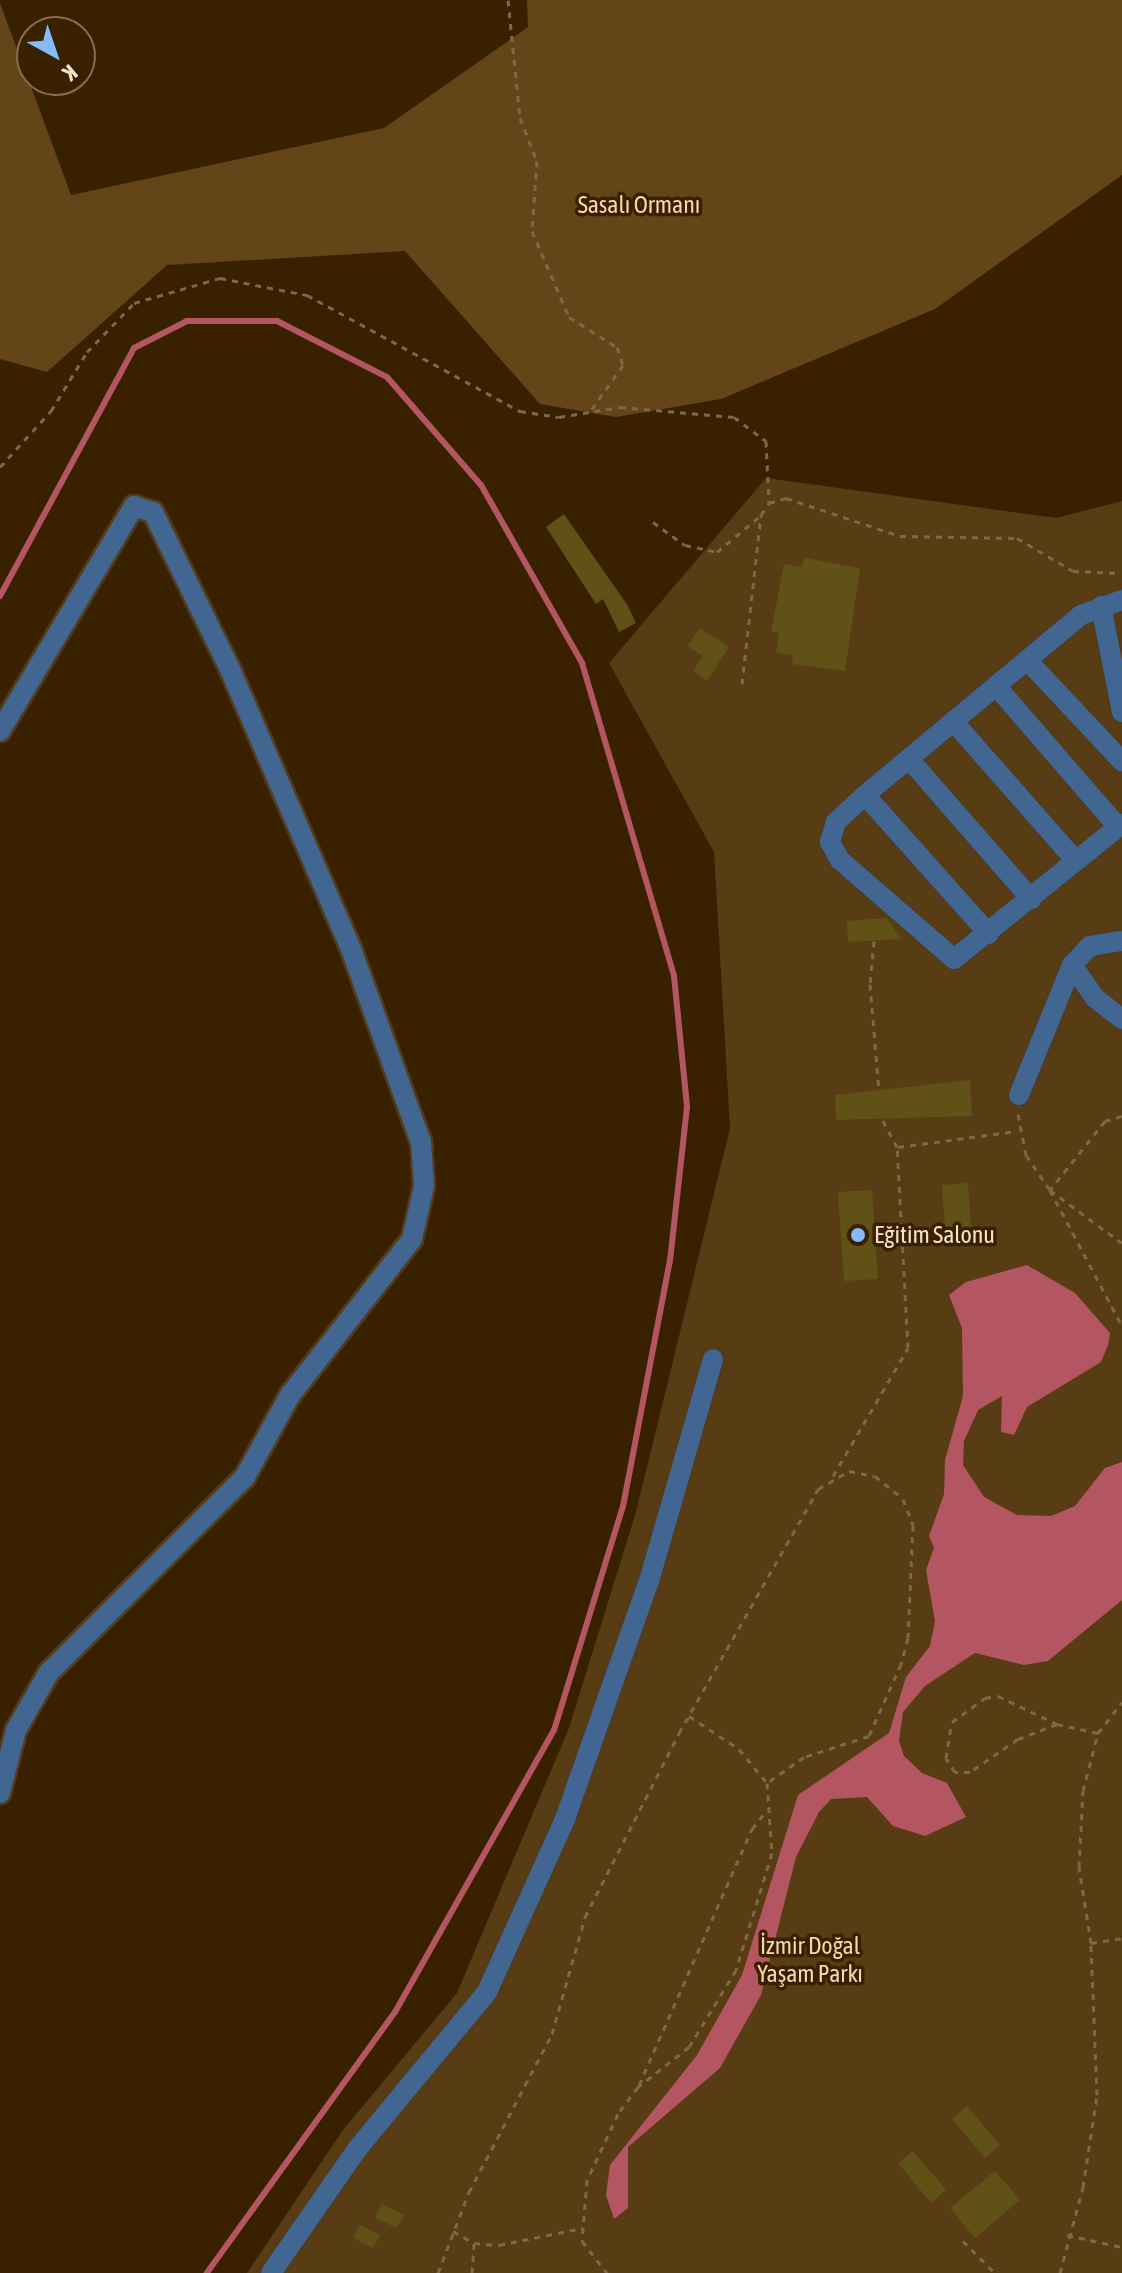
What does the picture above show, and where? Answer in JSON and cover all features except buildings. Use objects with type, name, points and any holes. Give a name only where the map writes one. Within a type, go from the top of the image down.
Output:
[{"type":"street","points":[[0,731],[134,506],[153,512],[229,667],[345,935],[421,1142],[424,1186],[412,1239],[290,1395],[245,1477],[49,1672],[16,1730],[0,1793]]},
{"type":"street","points":[[996,686],[1120,825],[989,934],[954,959],[840,860],[830,842],[836,822],[865,795],[1027,660],[1116,606],[1122,712]]},
{"type":"street","points":[[1027,660],[1122,761]]},
{"type":"street","points":[[953,721],[1076,861]]},
{"type":"street","points":[[909,759],[1031,899]]},
{"type":"street","points":[[865,795],[989,934]]},
{"type":"street","points":[[1019,1095],[1072,965],[1090,946],[1122,941]]},
{"type":"street","points":[[1072,965],[1095,998],[1122,1019]]},
{"type":"street","points":[[271,2273],[358,2148],[487,1992],[571,1804],[649,1581],[713,1359]]},
{"type":"path","points":[[508,0],[520,118],[537,161],[532,231],[569,317],[617,347],[623,365],[589,413]]},
{"type":"path","points":[[0,467],[51,411],[87,352],[134,303],[220,278],[307,295],[520,411],[541,417],[620,407],[734,417],[766,441],[769,503],[761,515],[717,552],[685,545],[653,522]]},
{"type":"path","points":[[769,503],[786,498],[913,538],[1017,538],[1073,571],[1121,573]]},
{"type":"path","points":[[742,684],[761,515]]},
{"type":"path","points":[[874,941],[870,984],[879,1092]]},
{"type":"path","points":[[1019,1095],[1017,1131],[1122,1326]]},
{"type":"path","points":[[1050,1190],[1105,1121],[1122,1116]]},
{"type":"path","points":[[438,2273],[453,2231],[552,2034],[585,1917],[607,1869],[689,1716],[818,1489],[832,1476],[908,1348],[897,1147],[881,1117]]},
{"type":"path","points":[[897,1147],[1017,1131]]},
{"type":"path","points":[[1050,1190],[1122,1243]]},
{"type":"path","points":[[767,1783],[804,1757],[869,1736],[908,1638],[913,1525],[903,1499],[875,1476],[849,1471],[832,1476]]},
{"type":"path","points":[[1057,1724],[1018,1739],[970,1772],[955,1772],[946,1758],[952,1722],[985,1698],[1015,1702],[1057,1724],[1098,1733]]},
{"type":"path","points":[[1060,2273],[1067,2235],[1083,2187],[1097,2095],[1091,1943],[1079,1867],[1080,1826],[1098,1733],[1122,1702]]},
{"type":"path","points":[[638,2087],[689,2047],[736,1970],[772,1853],[767,1783],[739,1749],[689,1716]]},
{"type":"path","points":[[607,2273],[582,2241],[587,2180],[600,2144],[638,2087],[752,1829],[767,1810]]},
{"type":"path","points":[[1091,1943],[1122,1938]]},
{"type":"path","points":[[453,2231],[474,2243],[529,2243],[582,2228]]},
{"type":"path","points":[[1067,2235],[1122,2247]]},
{"type":"path","points":[[963,2241],[995,2273]]},
{"type":"path","points":[[472,2273],[474,2243]]},
{"type":"green space","name":"Sasalı Ormanı","points":[[527,0],[1122,0],[1122,175],[935,309],[721,399],[616,417],[540,404],[405,251],[167,265],[47,372],[0,359],[0,3],[16,46],[16,96],[34,96],[71,195],[384,128],[528,27]]},
{"type":"green space","name":"İzmir Doğal Yaşam Parkı","points":[[766,478],[1056,518],[1122,501],[1122,2273],[247,2273],[343,2130],[457,1993],[569,1728],[636,1512],[730,1128],[714,852],[609,663]]},
{"type":"shaded area","points":[[1027,1265],[1075,1293],[1110,1333],[1108,1345],[1101,1362],[1027,1407],[1014,1435],[1001,1432],[1002,1396],[978,1410],[964,1441],[963,1465],[984,1497],[1017,1515],[1051,1516],[1075,1506],[1105,1468],[1122,1462],[1122,1600],[1048,1661],[1024,1665],[975,1653],[925,1686],[903,1712],[899,1741],[904,1756],[922,1773],[947,1783],[966,1817],[925,1836],[893,1826],[867,1797],[831,1799],[819,1812],[796,1857],[761,1995],[720,2068],[628,2147],[628,2208],[614,2219],[606,2195],[610,2165],[697,2055],[742,1975],[798,1795],[889,1733],[906,1677],[930,1646],[935,1621],[926,1570],[934,1548],[929,1536],[944,1494],[945,1460],[963,1396],[962,1328],[949,1295],[966,1282]]},
{"type":"waterway","points":[[0,596],[134,348],[187,321],[277,321],[387,377],[481,485],[582,663],[674,976],[687,1107],[670,1260],[623,1506],[554,1730],[395,2012],[207,2273]]},
{"type":"place","name":"Eğitim Salonu","points":[[858,1235]]}]
